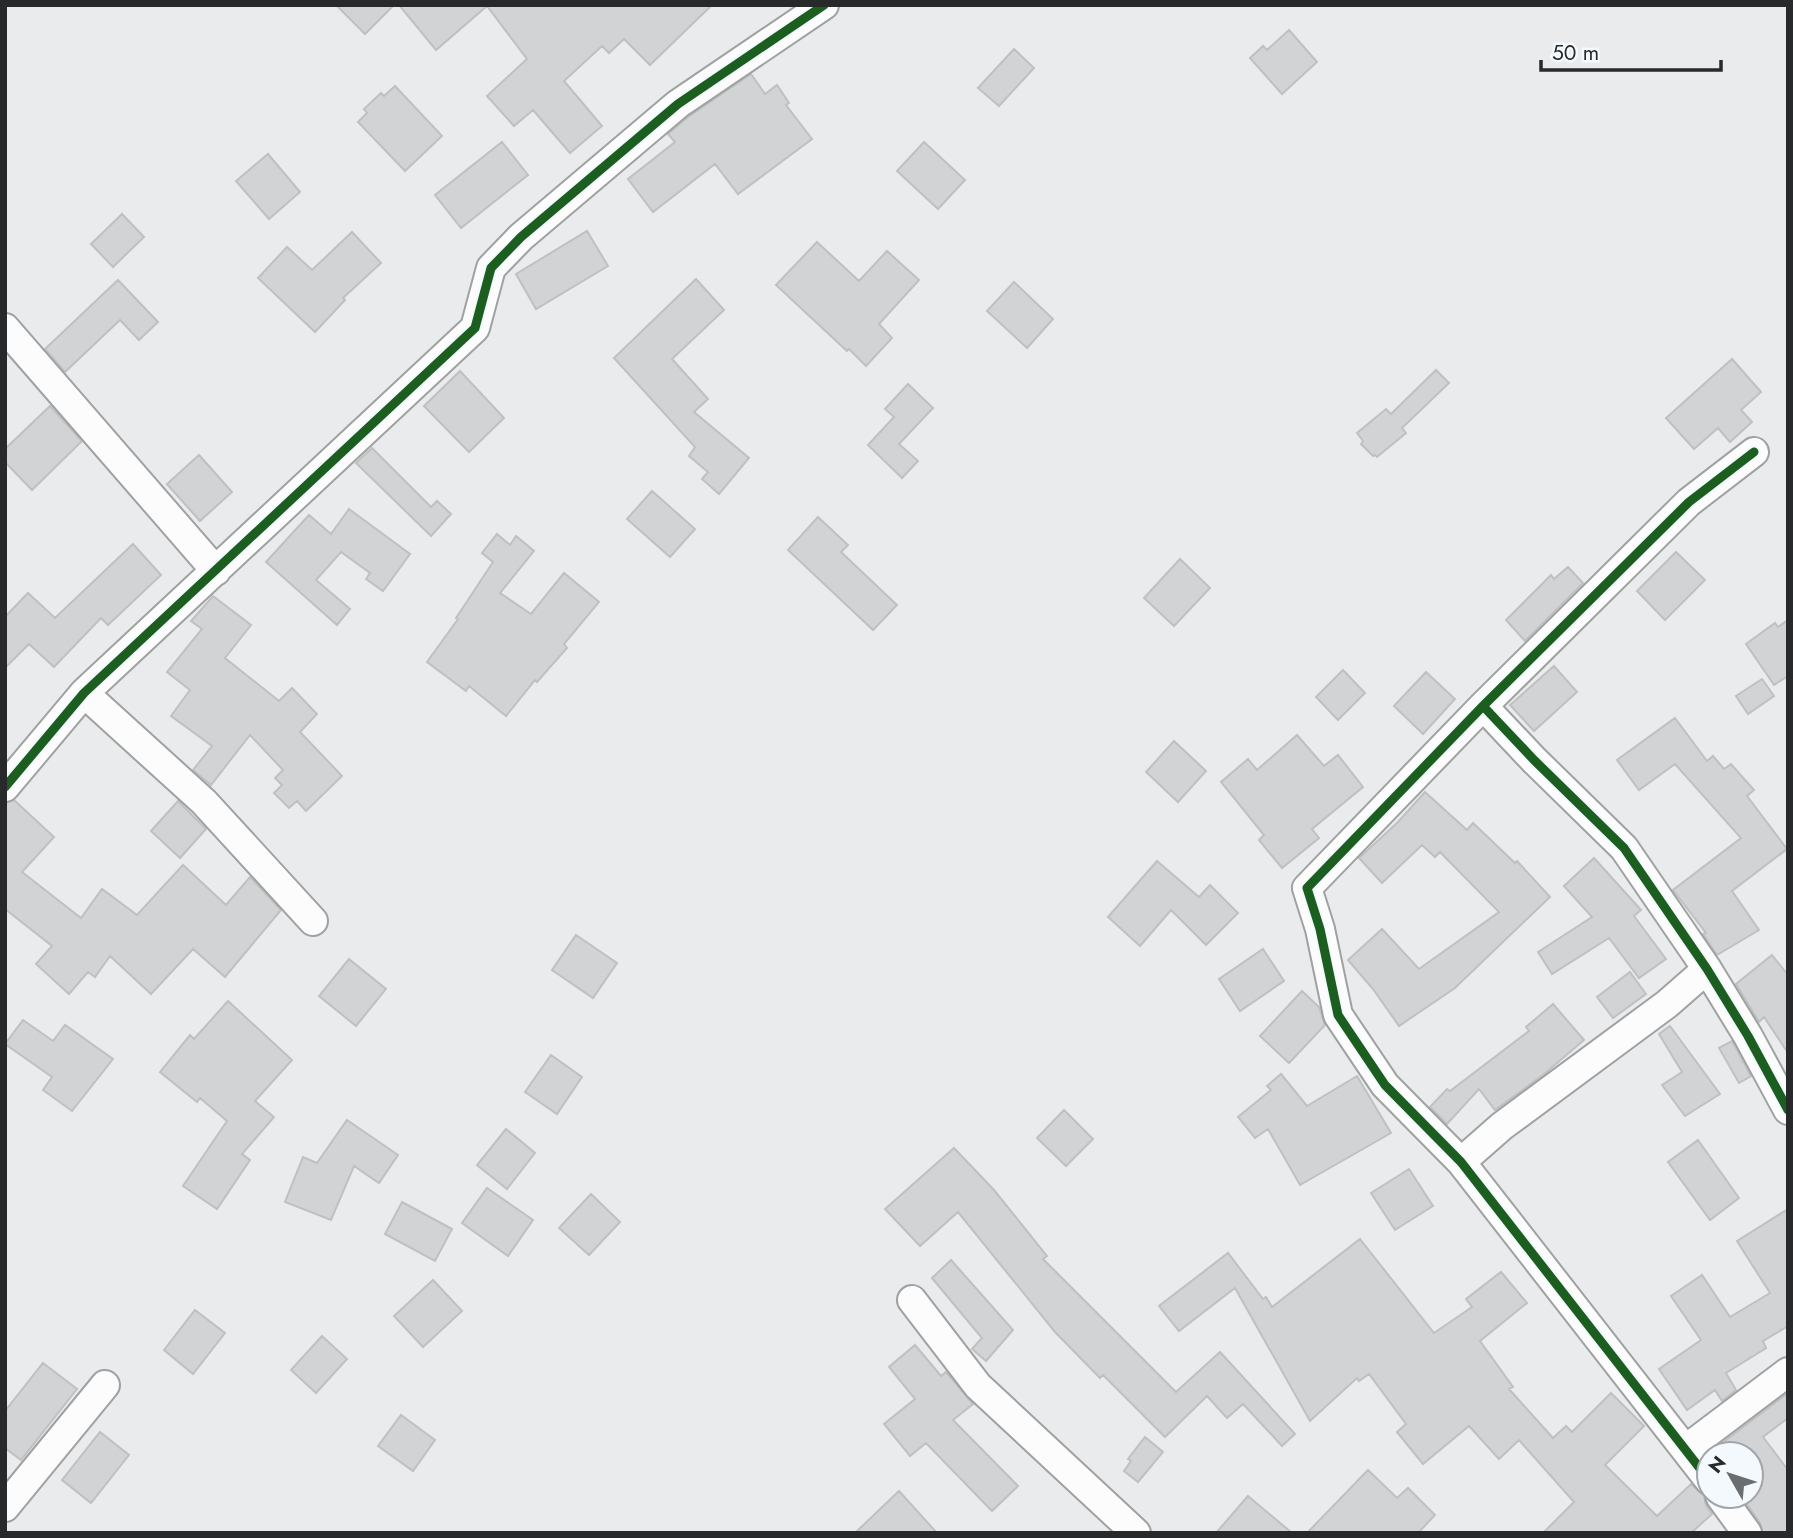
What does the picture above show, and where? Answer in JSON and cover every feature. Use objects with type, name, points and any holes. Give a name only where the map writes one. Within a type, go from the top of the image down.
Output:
[{"type":"street","points":[[11,767],[85,693],[475,328],[491,268],[521,237],[678,104],[824,5]]},
{"type":"street","points":[[5,328],[216,571]]},
{"type":"street","points":[[1695,1461],[1461,1162],[1385,1085],[1338,1015],[1320,929],[1307,888],[1483,706],[1689,502],[1754,452]]},
{"type":"street","points":[[85,693],[204,802],[313,921]]},
{"type":"street","points":[[1483,706],[1624,848],[1707,969],[1748,1036],[1788,1110]]},
{"type":"street","points":[[1461,1162],[1502,1126],[1668,1004],[1707,969]]},
{"type":"street","points":[[912,1300],[978,1386],[1136,1533]]},
{"type":"street","points":[[1686,1449],[1788,1371]]},
{"type":"street","points":[[5,1507],[105,1385]]},
{"type":"street","points":[[1730,1510],[1747,1533]]},
{"type":"building","points":[[336,5],[394,5],[365,34]]},
{"type":"building","points":[[399,5],[712,5],[650,65],[624,39],[609,53],[602,46],[564,81],[602,126],[570,153],[533,110],[514,126],[487,96],[527,59],[487,6],[436,50]]},
{"type":"building","points":[[1289,30],[1317,62],[1282,94],[1250,58],[1263,46],[1267,50]]},
{"type":"building","points":[[1014,49],[1034,68],[999,106],[978,88]]},
{"type":"building","points":[[751,74],[765,94],[777,85],[789,103],[786,105],[812,139],[738,194],[715,164],[653,212],[628,179],[675,142],[668,134]]},
{"type":"building","points":[[395,86],[442,136],[405,171],[358,122],[367,113],[364,109],[381,93],[384,96]]},
{"type":"building","points":[[502,142],[528,175],[461,228],[435,195]]},
{"type":"building","points":[[924,142],[965,180],[938,209],[897,171]]},
{"type":"building","points":[[268,154],[300,192],[269,219],[236,181]]},
{"type":"building","points":[[122,214],[144,237],[113,267],[91,244]]},
{"type":"building","points":[[587,231],[608,266],[536,309],[516,274]]},
{"type":"building","points":[[352,232],[381,263],[343,298],[345,300],[315,332],[258,278],[287,247],[312,270]]},
{"type":"building","points":[[817,242],[859,281],[887,251],[919,280],[879,324],[892,338],[866,366],[776,285]]},
{"type":"building","points":[[696,279],[724,310],[672,359],[708,399],[694,412],[749,458],[719,494],[702,479],[708,472],[689,456],[695,447],[614,358]]},
{"type":"building","points":[[118,280],[158,322],[139,340],[120,320],[65,372],[45,349]]},
{"type":"building","points":[[1014,282],[1053,319],[1027,348],[987,311]]},
{"type":"building","points":[[1732,359],[1761,392],[1741,410],[1752,422],[1730,442],[1718,428],[1694,449],[1666,418]]},
{"type":"building","points":[[1436,370],[1449,383],[1402,428],[1406,433],[1377,457],[1373,456],[1361,444],[1363,441],[1357,433],[1386,409],[1391,414]]},
{"type":"building","points":[[460,371],[504,418],[469,452],[424,406]]},
{"type":"building","points":[[908,384],[933,408],[899,444],[918,461],[902,478],[868,445],[894,417],[885,409]]},
{"type":"building","points":[[50,406],[82,441],[32,490],[5,462],[5,449]]},
{"type":"building","points":[[372,448],[431,507],[437,501],[451,514],[431,536],[356,463]]},
{"type":"building","points":[[199,455],[232,492],[200,521],[167,484]]},
{"type":"building","points":[[652,491],[695,529],[670,557],[627,519]]},
{"type":"building","points":[[349,509],[410,554],[383,591],[366,579],[370,573],[341,552],[316,580],[350,609],[337,625],[266,562],[309,515],[331,534]]},
{"type":"building","points":[[818,517],[848,545],[841,552],[897,605],[873,630],[788,550]]},
{"type":"building","points":[[497,534],[510,545],[516,536],[534,551],[500,593],[531,614],[564,573],[599,602],[564,644],[567,648],[537,682],[535,680],[506,716],[469,686],[466,691],[427,662],[458,619],[456,618],[493,562],[482,553]]},
{"type":"building","points":[[133,544],[161,575],[108,625],[101,618],[54,667],[29,644],[5,668],[5,617],[28,593],[55,618]]},
{"type":"building","points":[[1676,552],[1705,580],[1665,620],[1637,591]]},
{"type":"building","points":[[1180,559],[1210,588],[1174,626],[1144,598]]},
{"type":"building","points":[[1568,567],[1583,583],[1525,641],[1506,620],[1551,575],[1554,579]]},
{"type":"building","points":[[213,596],[251,625],[225,658],[279,701],[292,688],[317,714],[300,732],[342,776],[306,811],[297,801],[289,808],[274,793],[282,785],[275,778],[283,770],[250,735],[211,785],[193,770],[212,746],[171,716],[190,690],[167,672],[202,629],[191,621]]},
{"type":"building","points":[[1788,620],[1788,676],[1774,685],[1746,644],[1775,623],[1778,627]]},
{"type":"building","points":[[1554,666],[1577,692],[1534,731],[1510,705]]},
{"type":"building","points":[[1343,670],[1365,693],[1338,720],[1316,697]]},
{"type":"building","points":[[1426,672],[1455,699],[1423,734],[1394,706]]},
{"type":"building","points":[[1762,679],[1774,696],[1748,714],[1736,696]]},
{"type":"building","points":[[1675,718],[1707,761],[1713,756],[1724,769],[1731,764],[1754,790],[1747,796],[1787,849],[1732,891],[1759,930],[1717,955],[1703,934],[1706,933],[1673,890],[1741,838],[1675,764],[1639,790],[1617,760]]},
{"type":"building","points":[[1297,735],[1324,766],[1338,755],[1363,787],[1312,829],[1319,838],[1282,868],[1259,840],[1264,835],[1221,782],[1248,759],[1257,770]]},
{"type":"building","points":[[1174,741],[1206,771],[1178,802],[1146,772]]},
{"type":"building","points":[[1425,792],[1467,830],[1473,823],[1515,863],[1517,861],[1550,897],[1455,988],[1399,1026],[1348,960],[1382,929],[1419,969],[1499,912],[1440,852],[1435,857],[1422,845],[1382,883],[1359,858],[1398,822]]},
{"type":"building","points":[[14,800],[54,837],[22,872],[81,918],[102,889],[137,915],[183,865],[226,905],[250,877],[281,910],[225,977],[193,949],[151,994],[110,956],[95,977],[88,972],[69,994],[36,964],[52,946],[5,909],[5,803]]},
{"type":"building","points":[[178,801],[206,829],[180,858],[151,831]]},
{"type":"building","points":[[1594,858],[1641,910],[1634,916],[1666,959],[1639,978],[1609,938],[1552,974],[1538,952],[1592,917],[1564,886]]},
{"type":"building","points":[[1157,861],[1199,897],[1210,885],[1238,913],[1206,945],[1171,910],[1140,946],[1108,917]]},
{"type":"building","points":[[576,935],[617,963],[593,998],[552,970]]},
{"type":"building","points":[[1263,949],[1284,981],[1240,1011],[1219,979]]},
{"type":"building","points":[[1772,955],[1788,975],[1788,1053],[1764,1017],[1759,1022],[1736,984]]},
{"type":"building","points":[[349,959],[386,989],[356,1026],[319,996]]},
{"type":"building","points":[[1630,972],[1646,994],[1613,1018],[1597,997]]},
{"type":"building","points":[[1302,991],[1319,1007],[1325,1025],[1289,1063],[1260,1036]]},
{"type":"building","points":[[228,1001],[292,1060],[255,1101],[274,1117],[242,1154],[250,1160],[217,1209],[183,1186],[227,1121],[200,1098],[197,1102],[160,1072],[190,1035],[194,1039]]},
{"type":"building","points":[[1553,1004],[1584,1040],[1543,1075],[1495,1110],[1479,1089],[1447,1124],[1430,1107],[1447,1089],[1450,1091],[1529,1031],[1526,1027]]},
{"type":"building","points":[[23,1020],[53,1041],[65,1025],[113,1059],[72,1111],[43,1090],[52,1077],[5,1044]]},
{"type":"building","points":[[1670,1026],[1720,1094],[1685,1116],[1662,1085],[1682,1072],[1659,1034]]},
{"type":"building","points":[[1732,1041],[1751,1076],[1739,1083],[1719,1048]]},
{"type":"building","points":[[551,1055],[582,1077],[557,1114],[525,1092]]},
{"type":"building","points":[[1281,1074],[1307,1106],[1357,1076],[1391,1133],[1300,1185],[1268,1129],[1255,1138],[1238,1117],[1271,1090],[1267,1086]]},
{"type":"building","points":[[1064,1110],[1093,1139],[1066,1166],[1037,1138]]},
{"type":"building","points":[[347,1120],[398,1155],[379,1183],[354,1166],[331,1220],[285,1202],[303,1157],[317,1163]]},
{"type":"building","points":[[506,1129],[535,1153],[507,1189],[477,1165]]},
{"type":"building","points":[[1698,1140],[1739,1198],[1710,1220],[1668,1162]]},
{"type":"building","points":[[954,1148],[994,1190],[1047,1256],[1043,1259],[1176,1392],[1220,1352],[1295,1434],[1282,1446],[1243,1404],[1227,1418],[1207,1396],[1165,1437],[1103,1375],[1100,1378],[1055,1332],[958,1212],[920,1246],[885,1209]]},
{"type":"building","points":[[1409,1169],[1433,1206],[1395,1230],[1371,1193]]},
{"type":"building","points":[[487,1188],[533,1220],[508,1256],[462,1223]]},
{"type":"building","points":[[591,1194],[620,1222],[589,1255],[559,1228]]},
{"type":"building","points":[[402,1202],[452,1229],[435,1261],[385,1234]]},
{"type":"building","points":[[1788,1209],[1788,1326],[1763,1341],[1766,1348],[1726,1373],[1736,1390],[1722,1401],[1715,1390],[1687,1410],[1659,1369],[1701,1340],[1671,1296],[1702,1275],[1730,1317],[1770,1293],[1737,1241]]},
{"type":"building","points":[[1360,1239],[1434,1333],[1472,1307],[1466,1299],[1501,1272],[1527,1303],[1480,1341],[1513,1387],[1509,1389],[1553,1438],[1566,1426],[1572,1432],[1611,1393],[1644,1426],[1605,1465],[1657,1516],[1691,1484],[1695,1488],[1695,1510],[1709,1510],[1712,1514],[1691,1533],[1543,1533],[1574,1502],[1519,1440],[1499,1459],[1469,1426],[1423,1464],[1397,1432],[1406,1424],[1369,1374],[1359,1381],[1357,1378],[1310,1421],[1235,1288],[1179,1331],[1159,1306],[1228,1253],[1272,1307]]},
{"type":"building","points":[[951,1260],[1013,1330],[986,1361],[972,1349],[982,1338],[932,1278]]},
{"type":"building","points":[[433,1280],[462,1311],[423,1347],[394,1316]]},
{"type":"building","points":[[195,1310],[225,1333],[193,1374],[164,1350]]},
{"type":"building","points":[[322,1336],[347,1359],[316,1393],[291,1370]]},
{"type":"building","points":[[915,1345],[941,1376],[946,1372],[973,1404],[953,1420],[1018,1486],[992,1511],[926,1443],[910,1456],[884,1424],[915,1399],[889,1367]]},
{"type":"building","points":[[43,1363],[77,1389],[21,1460],[5,1448],[5,1411]]},
{"type":"building","points":[[1788,1393],[1788,1418],[1763,1437],[1788,1470],[1788,1533],[1763,1533],[1751,1510],[1765,1510],[1765,1440],[1726,1440]]},
{"type":"building","points":[[401,1415],[435,1440],[413,1471],[378,1446]]},
{"type":"building","points":[[100,1432],[129,1455],[91,1503],[62,1480]]},
{"type":"building","points":[[1145,1437],[1163,1452],[1138,1482],[1124,1471],[1131,1461],[1128,1459]]},
{"type":"building","points":[[1368,1470],[1397,1498],[1408,1488],[1435,1515],[1418,1533],[1307,1533]]},
{"type":"building","points":[[899,1491],[937,1533],[855,1533]]},
{"type":"building","points":[[1248,1496],[1292,1533],[1216,1533]]},
{"type":"cycle path","points":[[5,787],[84,693],[475,328],[491,268],[521,237],[678,104],[824,5]]},
{"type":"cycle path","points":[[1695,1462],[1461,1162],[1385,1085],[1338,1015],[1320,929],[1307,888],[1483,706],[1689,502],[1754,452]]},
{"type":"cycle path","points":[[1483,706],[1624,848],[1707,969],[1748,1036],[1788,1110]]}]
